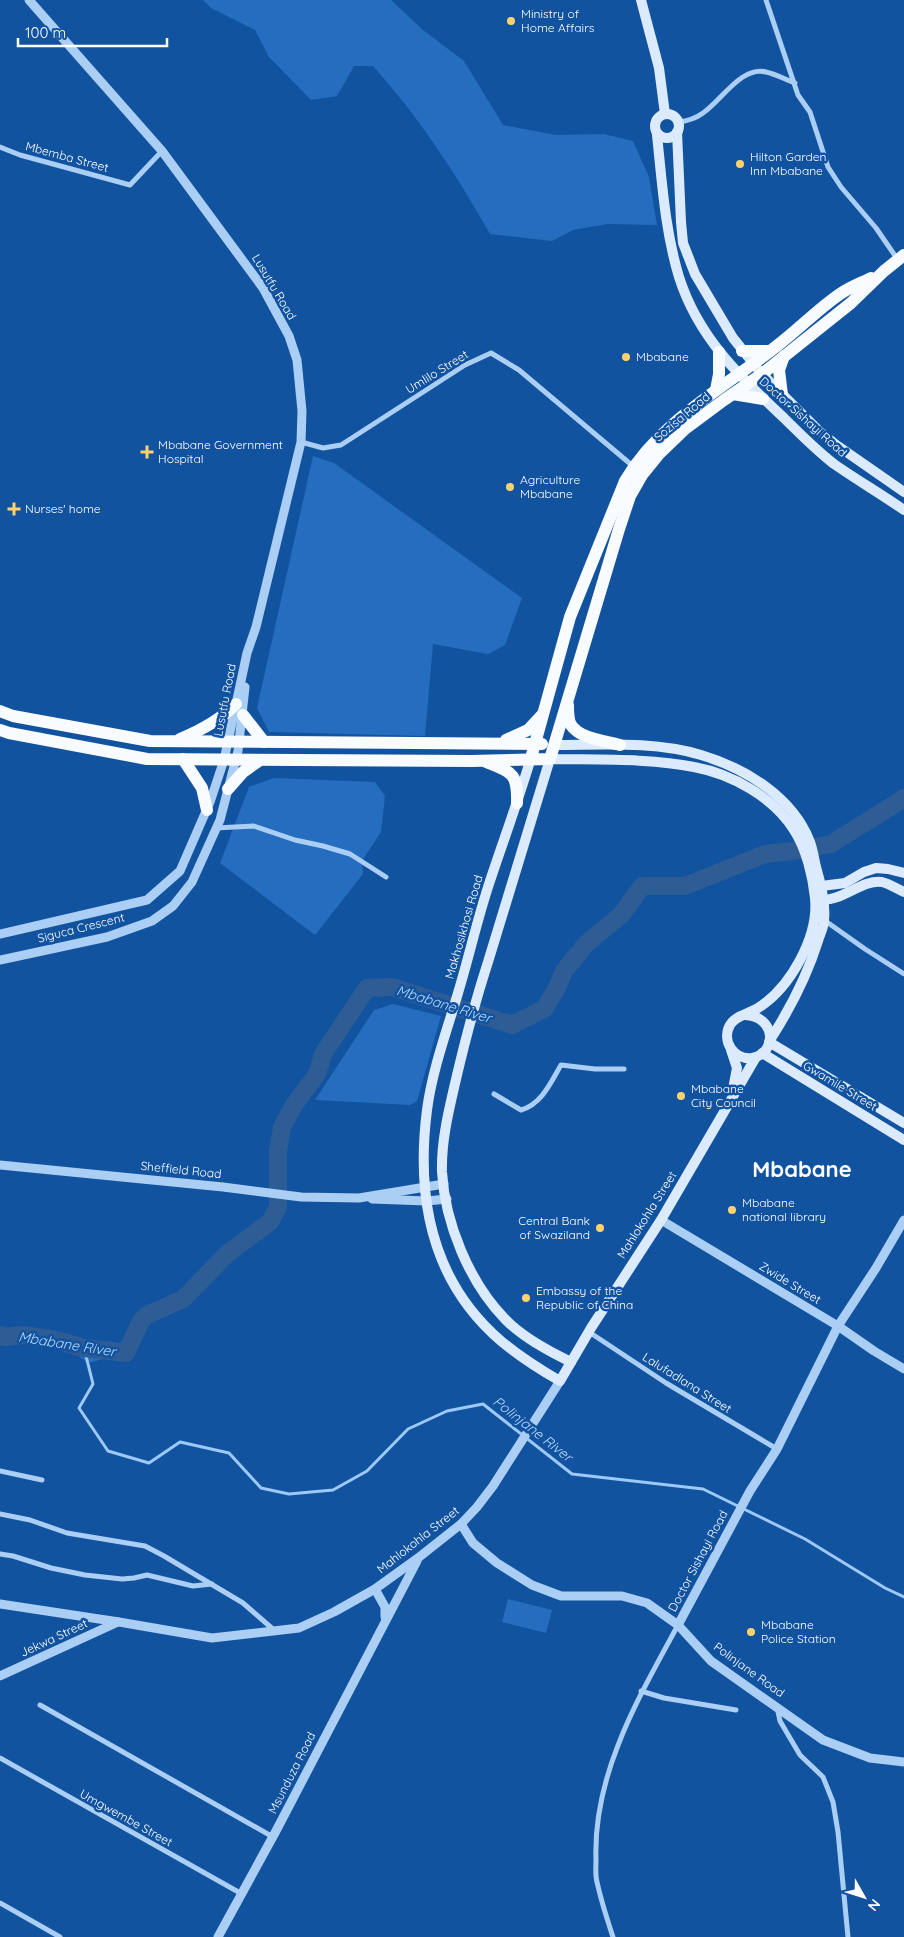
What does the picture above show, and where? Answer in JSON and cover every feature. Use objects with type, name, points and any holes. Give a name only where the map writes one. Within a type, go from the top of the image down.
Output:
[{"type":"main road","points":[[642,0],[659,68],[665,114]]},
{"type":"main road","points":[[665,114],[673,116],[678,127],[668,139],[658,135],[654,127],[656,120],[665,114]]},
{"type":"main road","name":"Doctor Sishayi Road","points":[[678,127],[680,213],[683,243],[695,274],[722,321],[752,364],[782,396],[835,444],[904,492]]},
{"type":"main road","name":"Doctor Sishayi Road","points":[[658,135],[671,248],[689,301],[719,352],[763,399],[834,464],[904,510]]},
{"type":"main road","name":"Sozisa Road","points":[[531,758],[570,617],[625,481],[659,454],[686,428],[762,374],[851,303],[884,271],[901,258]]},
{"type":"main road","name":"Sozisa Road","points":[[550,759],[630,496],[638,471],[650,444],[716,390],[771,351],[841,293],[884,271]]},
{"type":"main road","points":[[742,351],[771,351]]},
{"type":"main road","points":[[716,390],[720,374],[719,352]]},
{"type":"main road","points":[[782,396],[780,370],[784,356]]},
{"type":"main road","points":[[733,394],[763,399]]},
{"type":"main road","points":[[834,464],[839,453],[835,444]]},
{"type":"main road","points":[[568,698],[568,715],[572,726],[590,737],[620,745]]},
{"type":"main road","points":[[173,742],[204,729],[220,718],[240,709],[264,742]]},
{"type":"main road","points":[[0,711],[13,716],[150,741],[173,742],[232,751],[260,760],[480,760],[531,758],[666,763],[695,767],[726,777],[761,795],[810,841],[812,865],[824,920],[815,950],[798,992],[770,1041],[759,1055],[743,1057],[730,1049],[726,1035],[728,1028],[738,1017],[758,1009],[784,986],[799,963],[807,945],[819,900]]},
{"type":"main road","points":[[494,743],[528,730],[544,713]]},
{"type":"main road","points":[[0,730],[9,734],[147,759],[183,759],[232,751],[264,742],[536,743],[669,748],[700,754],[730,765],[774,793],[790,810],[801,834]]},
{"type":"main road","name":"Makhosikhosi Road","points":[[531,758],[518,804],[489,884],[447,1030],[427,1108],[424,1149],[425,1187],[429,1222],[435,1242],[448,1274],[471,1309],[499,1340],[560,1381]]},
{"type":"main road","points":[[183,759],[202,788],[207,810]]},
{"type":"main road","points":[[550,759],[478,994],[448,1117],[442,1171],[447,1199],[461,1251],[472,1274],[489,1300],[505,1320],[529,1338],[571,1362]]},
{"type":"main road","points":[[228,789],[243,772],[260,760]]},
{"type":"main road","points":[[480,760],[510,773],[518,785],[518,804]]},
{"type":"main road","points":[[817,887],[844,883],[876,868],[888,868],[904,873]]},
{"type":"main road","points":[[819,900],[838,898],[873,882],[889,884],[904,892]]},
{"type":"main road","points":[[745,1015],[754,1015],[762,1019],[767,1025],[770,1041]]},
{"type":"main road","name":"Gwamile Street","points":[[770,1041],[904,1123]]},
{"type":"main road","name":"Mahlokohla Street","points":[[728,1104],[737,1077],[737,1068],[730,1049]]},
{"type":"main road","name":"Gwamile Street","points":[[759,1055],[904,1140]]},
{"type":"main road","name":"Mahlokohla Street","points":[[560,1381],[661,1220],[728,1104],[759,1055]]},
{"type":"street","name":"Lusutfu Road","points":[[29,0],[162,151],[263,288],[289,336],[297,360],[302,411],[301,442],[256,627],[247,653],[240,709],[232,751]]},
{"type":"street","points":[[766,0],[796,83],[798,95],[810,112],[828,167],[842,187],[901,258]]},
{"type":"street","points":[[678,127],[704,113],[740,79],[753,72],[765,72],[796,83]]},
{"type":"street","name":"Mbemba Street","points":[[0,147],[20,155],[130,185],[162,151]]},
{"type":"street","name":"Umlilo Street","points":[[301,442],[323,448],[341,445],[466,365],[491,352],[519,370],[638,471]]},
{"type":"street","name":"Siguca Crescent","points":[[0,960],[107,937],[152,921],[173,906],[192,882],[216,828],[228,789],[232,751]]},
{"type":"street","name":"Siguca Crescent","points":[[0,934],[147,900],[180,871],[232,751]]},
{"type":"street","points":[[216,828],[254,826],[295,840],[350,854],[386,877]]},
{"type":"street","points":[[815,914],[865,950],[904,974]]},
{"type":"street","points":[[494,1094],[521,1110],[531,1107],[542,1096],[561,1065],[595,1069],[624,1069]]},
{"type":"street","name":"Sheffield Road","points":[[0,1165],[302,1197],[426,1201],[447,1199]]},
{"type":"street","name":"Sheffield Road","points":[[359,1198],[444,1184]]},
{"type":"street","name":"Zwide Street","points":[[661,1220],[838,1326],[904,1369]]},
{"type":"street","name":"Doctor Sishayi Road","points":[[612,1937],[596,1881],[595,1838],[602,1792],[618,1746],[641,1691],[750,1491],[777,1449],[838,1326],[876,1268],[904,1220]]},
{"type":"street","name":"Lalufadlana Street","points":[[589,1332],[666,1383],[777,1449]]},
{"type":"street","name":"Mahlokohla Street","points":[[0,1604],[212,1638],[299,1628],[334,1612],[375,1589],[461,1524],[477,1507],[518,1448],[560,1381]]},
{"type":"street","points":[[0,1471],[42,1480]]},
{"type":"street","points":[[0,1514],[30,1520],[68,1533],[145,1546],[243,1603],[275,1631]]},
{"type":"street","name":"Polinjane Road","points":[[461,1524],[473,1543],[497,1564],[532,1585],[561,1596],[622,1596],[647,1603],[678,1625],[711,1660],[823,1740],[870,1758],[904,1762]]},
{"type":"street","points":[[0,1554],[13,1556],[51,1568],[84,1574],[122,1579],[147,1575],[193,1586],[213,1584]]},
{"type":"street","name":"Msunduza Road","points":[[218,1937],[273,1837],[418,1558]]},
{"type":"street","points":[[375,1589],[385,1608],[385,1620]]},
{"type":"street","name":"Jekwa Street","points":[[0,1676],[119,1622]]},
{"type":"street","points":[[641,1691],[681,1702],[736,1710]]},
{"type":"street","points":[[40,1705],[273,1837]]},
{"type":"street","points":[[777,1707],[780,1720],[800,1755],[824,1777],[833,1802],[838,1832],[848,1937]]},
{"type":"street","name":"Umgwembe Street","points":[[0,1758],[242,1894]]},
{"type":"street","points":[[0,1903],[60,1937]]},
{"type":"shaded area","points":[[203,0],[391,0],[423,30],[464,61],[503,125],[556,135],[604,134],[633,141],[649,177],[657,225],[607,224],[573,230],[552,241],[490,234],[436,147],[406,105],[373,66],[354,66],[337,96],[311,100],[269,57],[255,30],[211,8]]},
{"type":"shaded area","points":[[313,456],[334,463],[522,598],[505,645],[488,654],[433,644],[425,736],[269,732],[257,708]]},
{"type":"shaded area","points":[[274,778],[375,782],[385,796],[381,832],[362,861],[363,874],[315,935],[220,863],[249,787]]},
{"type":"shaded area","points":[[393,1004],[441,1016],[417,1101],[410,1105],[315,1100],[374,1010]]},
{"type":"shaded area","points":[[43,1338],[114,1342],[126,1353],[88,1363],[73,1352]]},
{"type":"shaded area","points":[[508,1599],[552,1610],[546,1633],[502,1622]]},
{"type":"waterway","name":"Mbabane River","points":[[0,1335],[5,1337],[23,1335],[56,1340],[84,1348],[126,1353],[141,1321],[147,1315],[183,1299],[228,1253],[270,1222],[278,1207],[278,1151],[282,1127],[294,1105],[317,1074],[323,1054],[367,988],[392,987],[512,1025],[544,1009],[556,990],[564,971],[586,944],[622,914],[642,886],[685,886],[765,854],[831,844],[904,798]]},
{"type":"waterway","name":"Polinjane River","points":[[84,1348],[93,1384],[79,1408],[108,1451],[149,1463],[180,1442],[229,1453],[261,1488],[289,1494],[333,1490],[367,1471],[408,1429],[447,1411],[483,1404],[572,1474],[703,1489],[805,1539],[885,1588],[904,1597]]},
{"type":"place","name":"Ministry of Home Affairs","points":[[511,21]]},
{"type":"place","name":"Hilton Garden Inn Mbabane","points":[[740,164]]},
{"type":"place","name":"Mbabane","points":[[626,357]]},
{"type":"place","name":"Mbabane Government Hospital","points":[[147,452]]},
{"type":"place","name":"Agriculture Mbabane","points":[[510,487]]},
{"type":"place","name":"Nurses' home","points":[[14,509]]},
{"type":"place","name":"Mbabane City Council","points":[[681,1096]]},
{"type":"place","name":"Mbabane national library","points":[[732,1210]]},
{"type":"place","name":"Central Bank of Swaziland","points":[[600,1228]]},
{"type":"place","name":"Embassy of the Republic of China","points":[[526,1298]]},
{"type":"place","name":"Mbabane Police Station","points":[[751,1632]]},
{"type":"district","name":"Mbabane","points":[[802,1169]]}]
